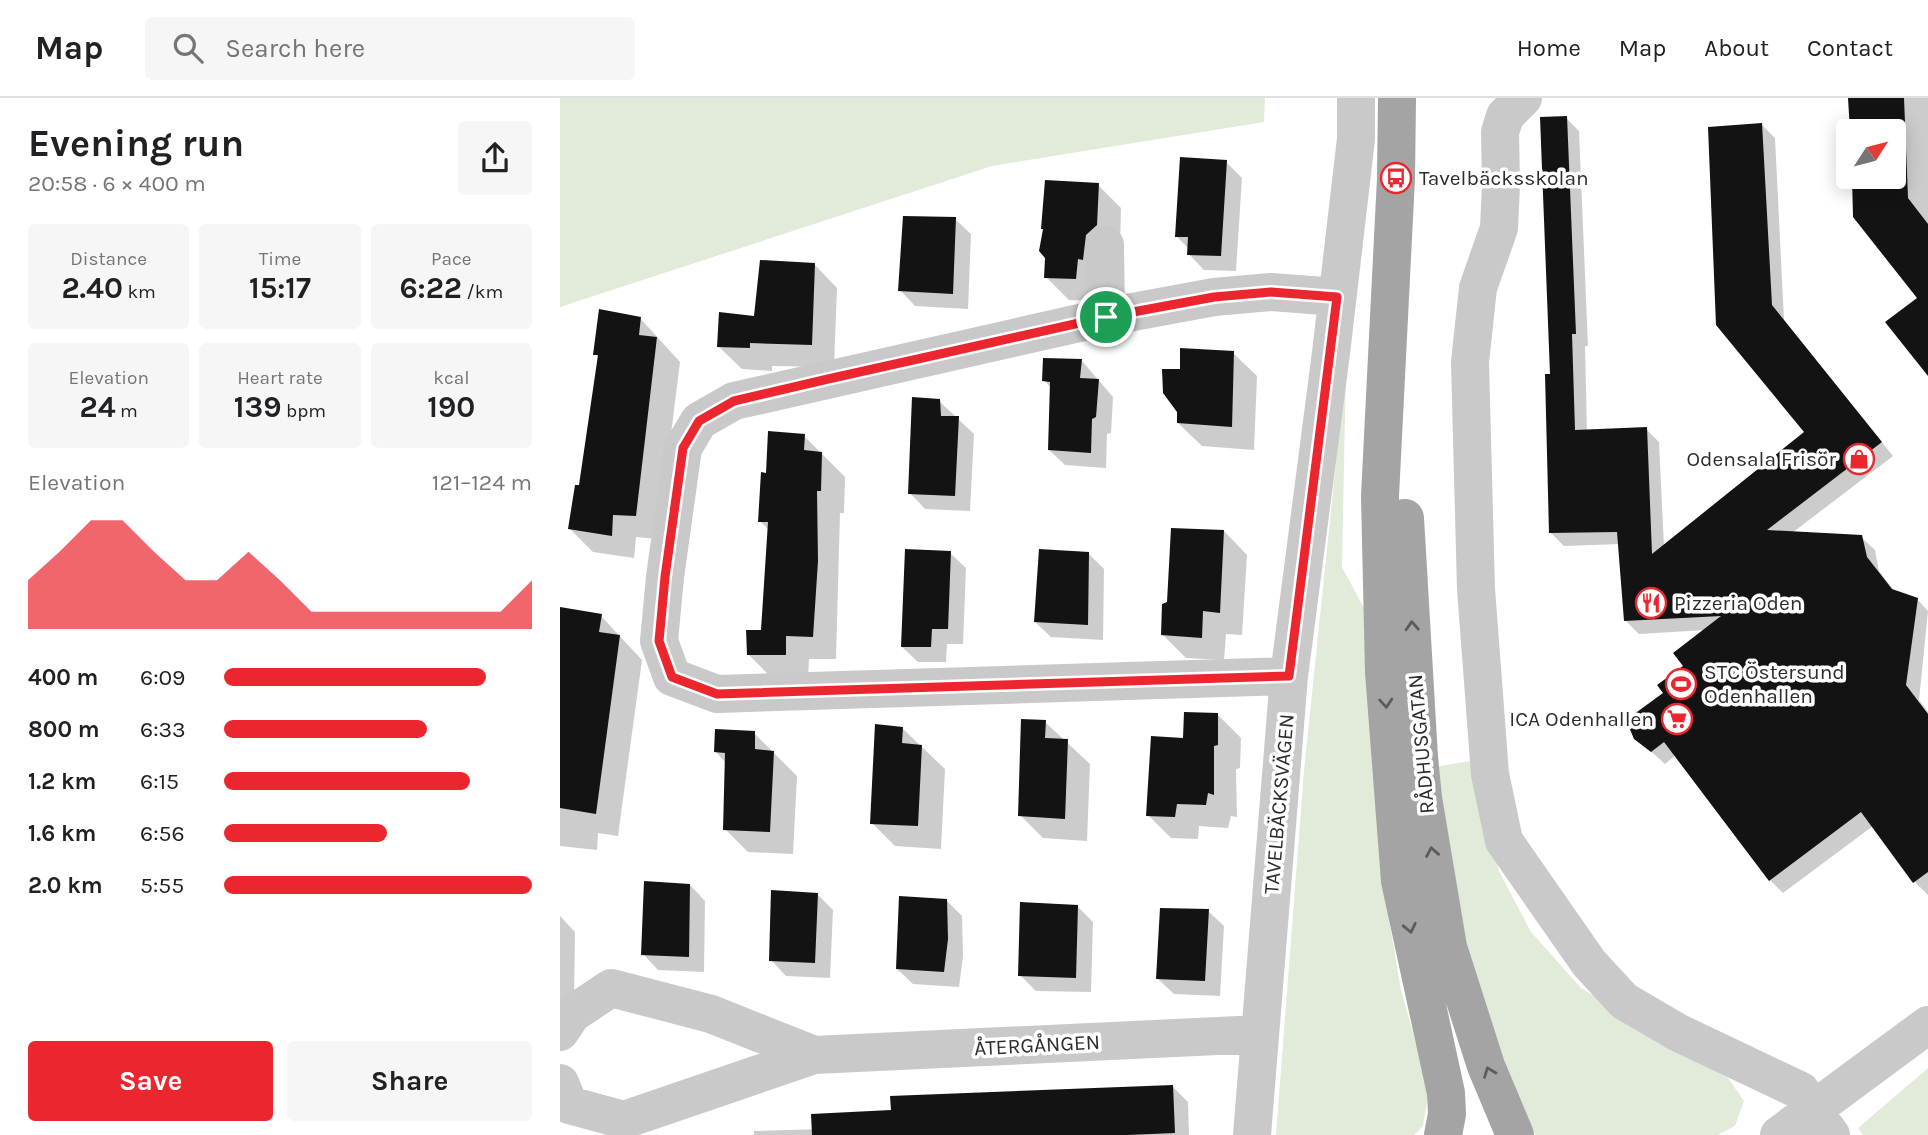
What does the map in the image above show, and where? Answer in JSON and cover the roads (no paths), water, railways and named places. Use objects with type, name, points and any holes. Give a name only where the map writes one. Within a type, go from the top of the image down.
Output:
[{"type":"main road","name":"RÅDHUSGATAN","points":[[1397,98],[1389,341],[1380,496],[1384,672],[1400,881],[1446,1093],[1447,1114],[1443,1135]]},
{"type":"main road","name":"RÅDHUSGATAN","points":[[1389,341],[1410,573],[1423,798],[1448,947],[1486,1066],[1515,1135]]},
{"type":"street","name":"TAVELBÄCKSVÄGEN","points":[[1252,1135],[1289,676],[1356,139],[1356,98]]},
{"type":"street","points":[[1523,98],[1505,116],[1500,132],[1499,228],[1478,288],[1470,362],[1476,589],[1490,774],[1504,841],[1589,963],[1624,1001],[1676,1032],[1801,1091],[1796,1128]]},
{"type":"street","points":[[1105,245],[1106,317]]},
{"type":"street","points":[[1289,676],[717,694],[672,677],[659,641],[665,577],[683,448],[699,421],[734,401],[1106,317],[1225,296],[1271,292],[1337,297]]},
{"type":"street","name":"ÅTERGÅNGEN","points":[[560,1032],[572,1014],[611,988],[711,1014],[814,1055]]},
{"type":"street","points":[[1796,1128],[1928,1024]]},
{"type":"street","name":"ÅTERGÅNGEN","points":[[560,1083],[569,1105],[624,1120],[814,1055],[1260,1034]]},
{"type":"place","name":"Tavelbäcksskolan","points":[[1396,178]]},
{"type":"place","name":"Odensala Frisör","points":[[1859,459]]},
{"type":"place","name":"Pizzeria Oden","points":[[1651,603]]},
{"type":"place","name":"STC Östersund Odenhallen","points":[[1681,684]]},
{"type":"place","name":"ICA Odenhallen","points":[[1677,719]]}]
